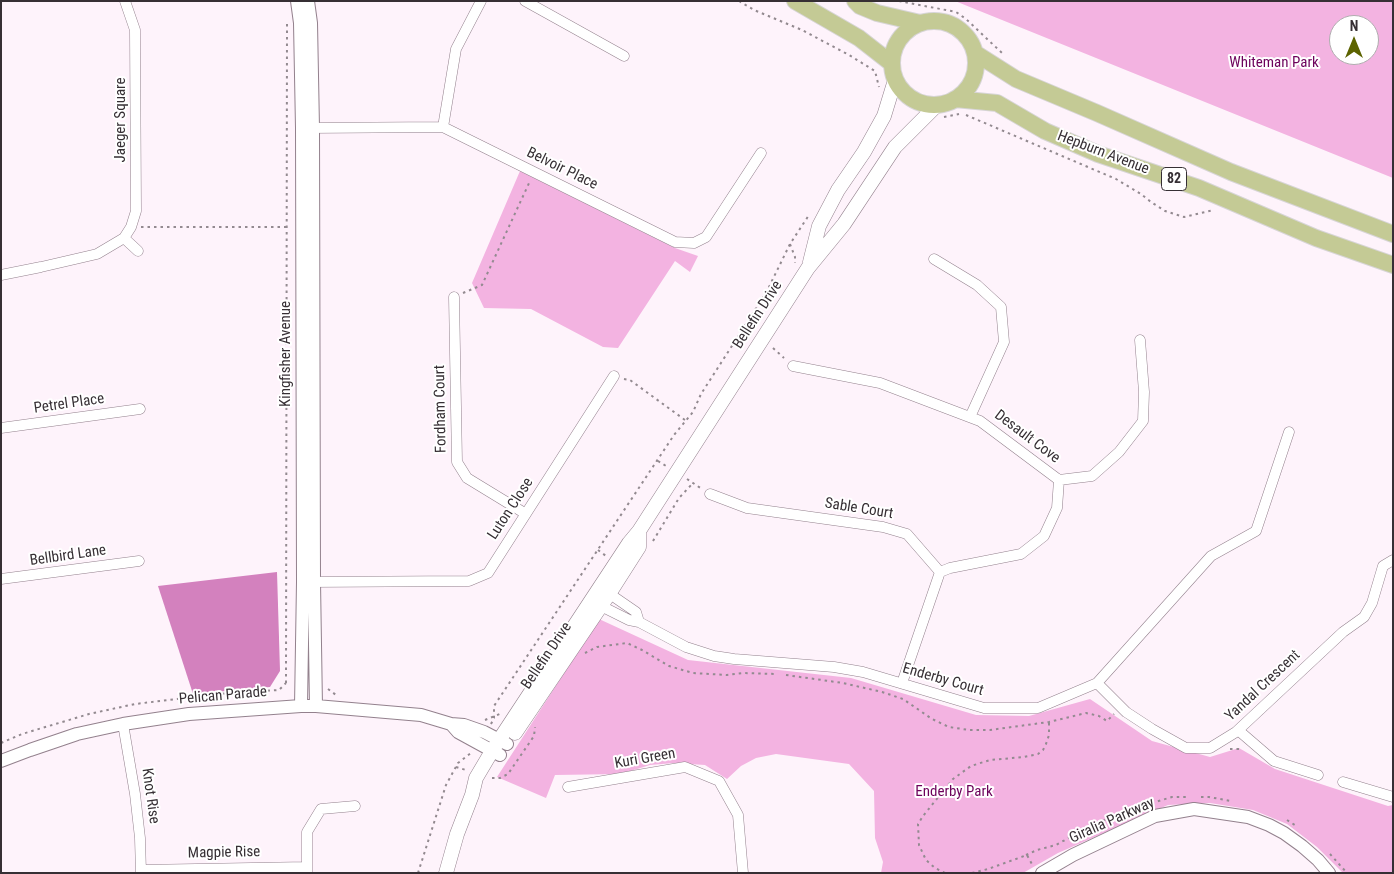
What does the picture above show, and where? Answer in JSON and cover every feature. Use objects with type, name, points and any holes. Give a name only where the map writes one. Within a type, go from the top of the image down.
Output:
[{"type":"main road","points":[[794,1],[859,38],[891,63]]},
{"type":"main road","name":"82","points":[[855,1],[860,6],[877,13],[920,23],[938,21],[954,26],[968,37],[975,53],[1016,79],[1231,172],[1393,234]]},
{"type":"main road","points":[[895,80],[891,63],[895,46],[905,32],[920,23]]},
{"type":"main road","points":[[955,99],[968,87],[972,79],[975,71],[975,53]]},
{"type":"main road","name":"82","points":[[895,80],[906,94],[921,103],[938,104],[955,99]]},
{"type":"main road","name":"Bellefin Drive","points":[[808,268],[819,226],[838,190],[864,152],[884,116],[895,80]]},
{"type":"main road","name":"Hepburn Avenue","points":[[955,99],[997,103],[1045,131],[1098,154],[1199,188],[1316,238],[1393,264]]},
{"type":"main road","name":"Bellefin Drive","points":[[446,873],[457,834],[472,795],[483,775],[494,744],[519,719],[604,590],[629,543],[677,473],[808,268],[844,224],[895,147],[938,104]]},
{"type":"street","name":"Jaeger Square","points":[[1,275],[97,254],[124,238],[131,227],[136,211],[135,30],[125,1]]},
{"type":"street","name":"Kingfisher Avenue","points":[[297,1],[308,128]]},
{"type":"street","name":"Kingfisher Avenue","points":[[308,1],[311,23],[308,128],[309,582],[316,706]]},
{"type":"street","points":[[443,127],[456,49],[481,1]]},
{"type":"street","points":[[525,1],[624,56]]},
{"type":"street","name":"Belvoir Place","points":[[308,128],[443,127],[675,242],[694,243],[706,237],[761,153]]},
{"type":"street","points":[[124,238],[138,251]]},
{"type":"street","points":[[934,259],[977,285],[1002,307],[1004,342],[970,417]]},
{"type":"street","name":"Fordham Court","points":[[454,297],[457,462],[467,478],[526,514]]},
{"type":"street","points":[[1059,480],[1092,476],[1119,452],[1143,422],[1144,392],[1140,340]]},
{"type":"street","name":"Desault Cove","points":[[794,366],[880,383],[980,421],[1059,480],[1057,508],[1044,536],[1021,554],[950,568],[940,572]]},
{"type":"street","name":"Luton Close","points":[[309,582],[469,581],[488,573],[614,376]]},
{"type":"street","name":"Petrel Place","points":[[1,428],[140,409]]},
{"type":"street","name":"Enderby Court","points":[[595,603],[629,620],[640,622],[686,647],[714,656],[834,666],[863,672],[984,708],[1038,708],[1097,683],[1211,556],[1256,531],[1289,432]]},
{"type":"street","name":"Sable Court","points":[[710,494],[747,508],[883,527],[907,534],[940,572]]},
{"type":"street","name":"Yandal Crescent","points":[[1097,683],[1122,708],[1152,729],[1186,748],[1210,748],[1238,730],[1342,632],[1364,617],[1372,603],[1383,566],[1393,560]]},
{"type":"street","name":"Bellbird Lane","points":[[1,579],[140,561]]},
{"type":"street","points":[[902,683],[940,572]]},
{"type":"street","name":"Kingfisher Avenue","points":[[302,706],[309,582]]},
{"type":"street","name":"Enderby Court","points":[[604,590],[636,612],[640,622]]},
{"type":"street","name":"Pelican Parade","points":[[1,761],[78,734],[123,724],[189,714],[302,706],[421,715],[451,724],[464,725],[494,744]]},
{"type":"street","name":"Knot Rise","points":[[123,724],[135,794],[140,838],[141,872]]},
{"type":"street","points":[[1238,730],[1274,761],[1318,775]]},
{"type":"street","name":"Kuri Green","points":[[568,787],[685,767],[719,781],[738,815],[743,873]]},
{"type":"street","points":[[1343,782],[1393,797]]},
{"type":"street","points":[[307,870],[307,832],[321,810],[355,806]]},
{"type":"street","name":"Giralia Parkway","points":[[1038,870],[1155,816],[1194,809],[1248,817],[1269,825],[1302,846],[1329,873]]},
{"type":"street","name":"Magpie Rise","points":[[141,872],[307,870]]},
{"type":"path","points":[[739,1],[754,10],[802,30],[875,71],[880,90]]},
{"type":"path","points":[[287,23],[286,683],[302,683]]},
{"type":"path","points":[[938,122],[945,117],[963,114],[1116,179],[1165,211],[1184,217],[1220,209]]},
{"type":"path","points":[[454,297],[482,285],[534,172]]},
{"type":"path","points":[[418,873],[443,793],[458,763],[494,744],[494,706],[674,435],[693,412],[701,394],[766,293],[790,244],[809,215]]},
{"type":"path","points":[[131,227],[287,227]]},
{"type":"path","points":[[762,339],[794,366]]},
{"type":"path","points":[[614,376],[630,380],[685,420]]},
{"type":"path","points":[[677,473],[710,494]]},
{"type":"path","points":[[579,655],[597,647],[627,643],[669,666],[694,673],[727,675],[743,673],[780,674],[843,683],[882,692],[903,700],[932,719],[949,727],[969,730],[990,730],[1049,722],[1086,713],[1099,716],[1106,721],[1122,708]]},
{"type":"path","points":[[316,683],[324,683],[330,691],[338,696]]},
{"type":"path","points":[[456,767],[500,778],[508,774],[534,736],[536,727],[504,712],[481,720]]},
{"type":"path","points":[[945,873],[935,868],[926,860],[919,845],[918,824],[923,816],[953,779],[971,766],[990,760],[1038,754],[1046,744],[1049,735],[1049,722]]},
{"type":"path","points":[[972,873],[1027,855],[1038,870]]},
{"type":"green space","name":"Whiteman Park","points":[[955,1],[1393,1],[1393,178]]},
{"type":"green space","points":[[520,171],[675,248],[698,256],[690,272],[675,261],[618,348],[603,347],[531,309],[484,308],[472,283]]},
{"type":"green space","name":"Enderby Park","points":[[599,619],[688,660],[851,678],[976,715],[1029,716],[1090,699],[1152,741],[1210,757],[1239,748],[1275,769],[1388,806],[1393,805],[1393,873],[1343,873],[1317,847],[1287,824],[1253,810],[1210,803],[1168,805],[1058,853],[1023,873],[881,873],[883,862],[875,838],[874,791],[849,764],[776,754],[756,758],[741,766],[727,779],[705,765],[674,763],[650,765],[621,774],[555,775],[546,798],[497,777]]},
{"type":"shaded area","points":[[277,572],[280,671],[270,687],[193,694],[158,586]]}]
